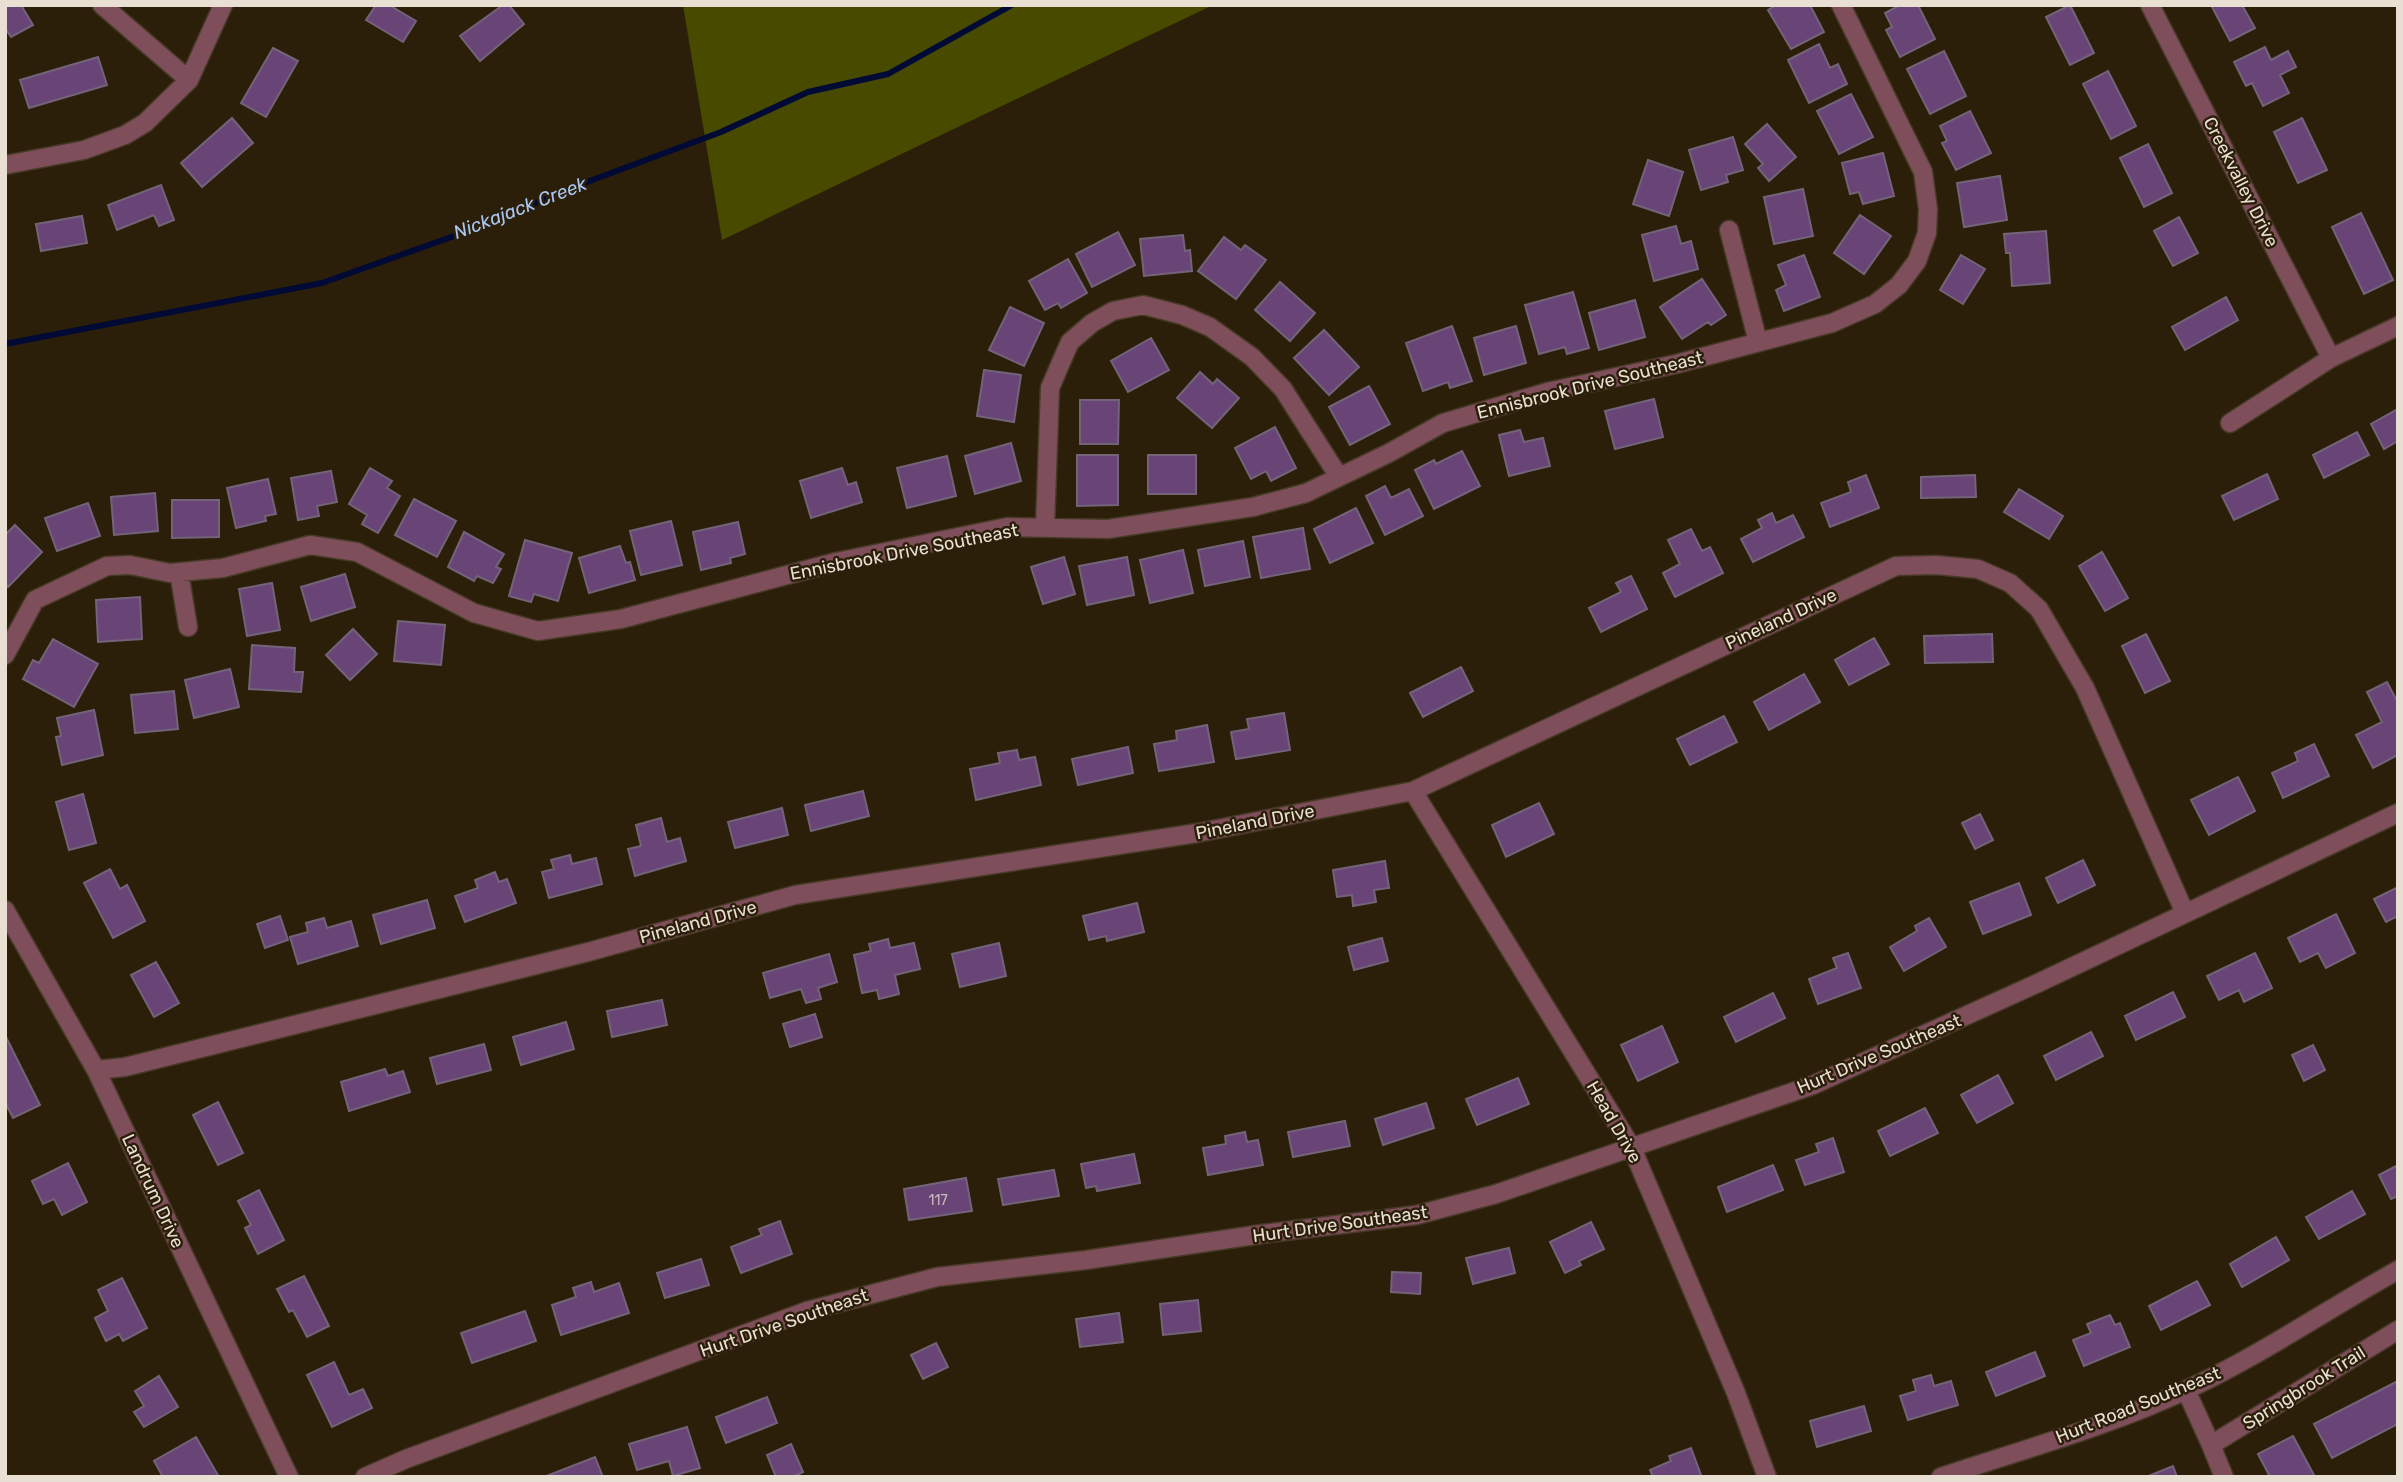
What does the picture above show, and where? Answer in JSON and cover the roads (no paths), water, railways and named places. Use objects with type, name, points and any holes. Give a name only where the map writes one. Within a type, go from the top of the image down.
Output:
[{"type":"street","points":[[102,5],[189,80]]},
{"type":"street","points":[[5,165],[83,150],[125,135],[145,123],[189,80],[223,5]]},
{"type":"street","name":"Ennisbrook Drive Southeast","points":[[5,655],[35,600],[85,574],[107,566],[130,565],[170,573],[223,568],[310,545],[357,552],[474,613],[538,631],[621,620],[836,562],[1007,527],[1108,529],[1253,507],[1306,493],[1443,423],[1547,392],[1676,363],[1832,323],[1875,304],[1899,285],[1917,261],[1927,233],[1928,209],[1923,172],[1841,5]]},
{"type":"street","name":"Creekvalley Drive","points":[[2150,5],[2331,358]]},
{"type":"street","points":[[1729,230],[1758,342]]},
{"type":"street","points":[[1045,527],[1050,388],[1062,360],[1070,342],[1092,323],[1113,311],[1143,305],[1182,315],[1210,327],[1252,357],[1283,389],[1339,477]]},
{"type":"street","points":[[2230,423],[2331,358],[2398,326]]},
{"type":"street","name":"Pineland Drive","points":[[96,1070],[138,1064],[588,953],[795,895],[1197,833],[1413,790],[1896,566],[1936,565],[1978,569],[2011,583],[2039,609],[2085,688],[2185,913]]},
{"type":"street","points":[[179,572],[188,627]]},
{"type":"street","name":"Head Drive","points":[[1413,790],[1632,1148],[1736,1393],[1768,1477]]},
{"type":"street","name":"Hurt Drive Southeast","points":[[365,1477],[406,1459],[807,1311],[852,1297],[937,1277],[1086,1260],[1417,1215],[1496,1194],[1813,1084],[1930,1033],[2398,813]]},
{"type":"street","name":"Landrum Drive","points":[[5,911],[96,1070],[289,1477]]},
{"type":"street","name":"Hurt Road Southeast","points":[[1941,1477],[2100,1424],[2186,1390],[2228,1369],[2398,1270]]},
{"type":"street","name":"Springbrook Trail","points":[[2211,1445],[2398,1330]]},
{"type":"street","points":[[2186,1390],[2224,1477]]},
{"type":"waterway","name":"Nickajack Creek","points":[[5,344],[322,283],[485,225],[571,188],[721,132],[808,92],[888,74],[1012,5]]}]
